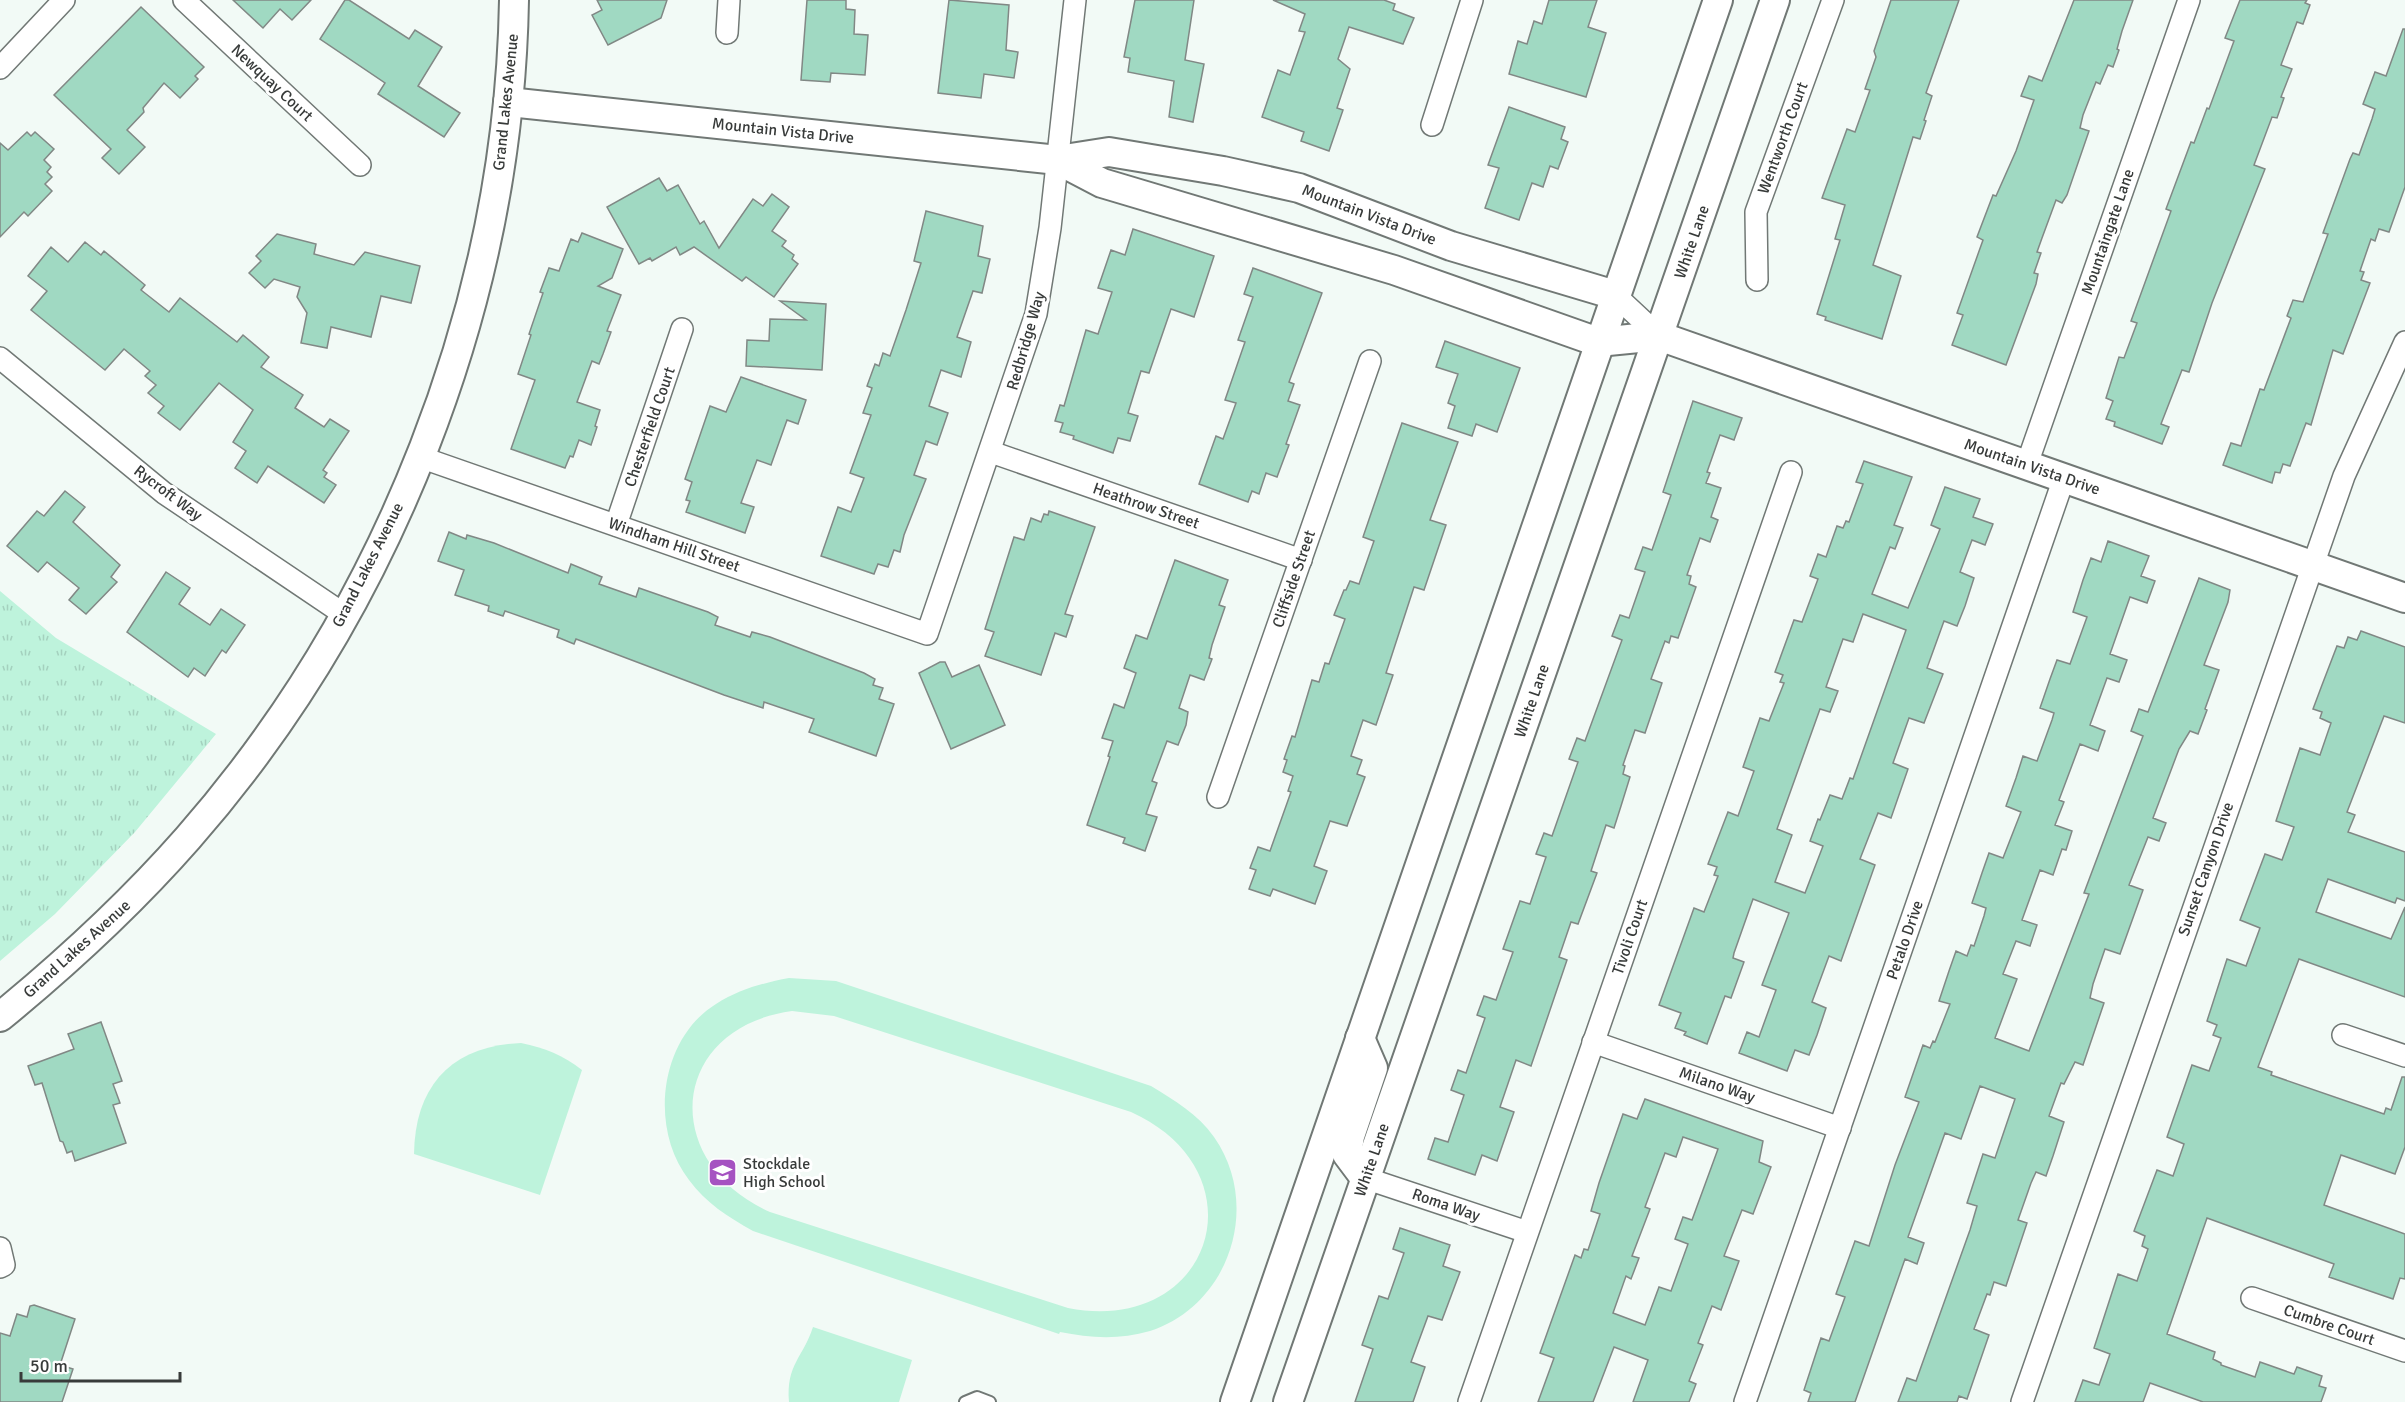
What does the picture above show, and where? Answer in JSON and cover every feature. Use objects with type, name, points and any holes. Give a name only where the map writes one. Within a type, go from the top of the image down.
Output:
[{"type":"street","points":[[0,68],[64,0]]},
{"type":"street","name":"Newquay Court","points":[[184,0],[360,165]]},
{"type":"street","name":"Grand Lakes Avenue","points":[[0,1017],[57,971],[125,906],[189,837],[233,783],[284,713],[345,615],[378,551],[420,457],[449,377],[475,286],[493,206],[508,102],[514,0]]},
{"type":"street","points":[[727,33],[729,0]]},
{"type":"street","name":"Redbridge Way","points":[[927,634],[1036,314],[1058,160],[1075,0]]},
{"type":"street","points":[[1432,125],[1472,0]]},
{"type":"street","points":[[1234,1402],[1598,342],[1718,0]]},
{"type":"street","name":"White Lane","points":[[1288,1402],[1775,0]]},
{"type":"street","name":"Wentworth Court","points":[[1758,280],[1755,212],[1833,0]]},
{"type":"street","name":"Mountaingate Lane","points":[[2027,464],[2189,0]]},
{"type":"street","name":"Mountain Vista Drive","points":[[508,102],[1058,160],[1109,152],[1223,171],[1299,188],[1451,246],[1615,294],[1659,336],[2405,598]]},
{"type":"street","name":"Mountain Vista Drive","points":[[1058,160],[1102,183],[1394,270],[1598,342],[1659,336]]},
{"type":"street","name":"Chesterfield Court","points":[[616,525],[682,329]]},
{"type":"street","name":"Sunset Canyon Drive","points":[[2022,1402],[2311,566],[2344,476],[2405,342]]},
{"type":"street","name":"Rycroft Way","points":[[0,358],[164,493],[345,615]]},
{"type":"street","name":"Cliffside Street","points":[[1218,797],[1370,361]]},
{"type":"street","name":"Heathrow Street","points":[[990,452],[1301,560]]},
{"type":"street","name":"Windham Hill Street","points":[[420,457],[927,634]]},
{"type":"street","name":"Tivoli Court","points":[[1468,1402],[1791,472]]},
{"type":"street","name":"Petalo Drive","points":[[1745,1402],[2064,478]]},
{"type":"street","points":[[2343,1035],[2405,1056]]},
{"type":"street","points":[[1360,1038],[1373,1068],[1350,1136],[1347,1154],[1365,1178]]},
{"type":"street","name":"Milano Way","points":[[1593,1042],[1840,1128]]},
{"type":"street","name":"Roma Way","points":[[1365,1178],[1527,1232]]},
{"type":"street","points":[[0,1248],[4,1265],[0,1267]]},
{"type":"street","name":"Cumbre Court","points":[[2252,1298],[2405,1351]]},
{"type":"lane","points":[[965,1402],[977,1398],[990,1402]]},
{"type":"green space","points":[[0,591],[56,638],[216,734],[135,832],[55,914],[0,961]]},
{"type":"green space","points":[[789,978],[836,981],[1151,1086],[1177,1102],[1201,1121],[1214,1137],[1228,1164],[1236,1192],[1236,1221],[1230,1250],[1218,1276],[1200,1299],[1178,1318],[1150,1331],[1116,1337],[1093,1337],[1060,1332],[1059,1334],[753,1231],[726,1215],[696,1188],[676,1159],[668,1136],[665,1111],[666,1086],[672,1062],[682,1039],[697,1020],[716,1004],[752,987]],"holes":[[[792,1011],[834,1016],[1131,1112],[1172,1139],[1198,1172],[1208,1208],[1204,1243],[1187,1274],[1158,1298],[1118,1310],[1068,1308],[770,1212],[734,1190],[709,1162],[695,1131],[693,1100],[701,1069],[721,1043],[751,1023]]]},
{"type":"green space","points":[[521,1043],[553,1053],[582,1070],[540,1195],[414,1154],[421,1108],[430,1089],[442,1074],[457,1061],[475,1052]]},
{"type":"green space","points":[[813,1327],[912,1360],[899,1402],[789,1402],[790,1379]]},
{"type":"building","points":[[233,0],[311,0],[292,20],[280,9],[263,28]]},
{"type":"building","points":[[345,0],[349,0],[409,39],[415,30],[442,47],[418,86],[460,113],[444,137],[378,94],[385,83],[320,39]]},
{"type":"building","points":[[597,0],[667,0],[661,18],[608,45],[592,15],[602,10]]},
{"type":"building","points":[[807,0],[846,0],[846,9],[855,10],[854,34],[868,35],[865,75],[831,73],[830,82],[801,80]]},
{"type":"building","points":[[949,0],[1009,5],[1006,50],[1018,52],[1014,78],[984,74],[981,98],[938,93]]},
{"type":"building","points":[[1135,0],[1194,0],[1185,60],[1204,64],[1193,122],[1169,117],[1174,81],[1128,72],[1130,58],[1124,57]]},
{"type":"building","points":[[1273,0],[1384,0],[1395,4],[1393,10],[1414,18],[1403,44],[1349,27],[1338,59],[1350,69],[1337,108],[1343,110],[1329,151],[1301,141],[1304,132],[1262,117],[1278,70],[1290,75],[1305,32],[1299,31],[1305,14]]},
{"type":"building","points":[[1549,0],[1597,0],[1588,27],[1606,33],[1586,97],[1509,74],[1518,41],[1527,44],[1534,21],[1542,24]]},
{"type":"building","points":[[1891,0],[1959,0],[1926,93],[1932,96],[1924,120],[1926,121],[1920,139],[1913,137],[1873,265],[1901,276],[1882,339],[1825,320],[1826,317],[1817,314],[1840,240],[1835,239],[1845,205],[1822,198],[1847,129],[1855,132],[1870,90],[1865,89],[1876,57],[1874,51]]},
{"type":"building","points":[[2074,0],[2133,0],[2113,67],[2108,65],[2100,84],[2096,82],[2083,115],[2080,128],[2089,131],[2067,195],[2062,203],[2056,200],[2037,252],[2041,253],[2034,273],[2038,274],[2036,284],[2006,365],[1952,345],[1963,315],[1957,313],[1983,240],[1977,237],[1993,195],[1996,196],[2016,151],[2034,100],[2021,96],[2029,76],[2042,81]]},
{"type":"building","points":[[2240,0],[2307,0],[2305,3],[2310,5],[2303,24],[2297,22],[2281,65],[2292,69],[2281,97],[2284,98],[2277,118],[2272,117],[2254,165],[2265,169],[2212,303],[2189,372],[2182,370],[2161,424],[2169,427],[2162,444],[2114,426],[2115,422],[2106,419],[2113,401],[2106,398],[2119,357],[2124,358],[2137,323],[2131,321],[2171,211],[2166,209],[2191,142],[2194,143],[2207,108],[2209,109],[2234,41],[2225,38]]},
{"type":"building","points":[[141,7],[204,67],[195,76],[198,79],[180,98],[164,83],[143,108],[144,112],[127,130],[145,147],[119,174],[102,158],[111,149],[54,95]]},
{"type":"building","points":[[2403,29],[2405,29],[2405,187],[2389,232],[2379,229],[2375,241],[2371,239],[2360,271],[2364,272],[2361,280],[2370,283],[2343,354],[2333,350],[2311,425],[2306,423],[2290,466],[2283,464],[2280,473],[2275,472],[2272,483],[2223,465],[2231,443],[2241,446],[2260,389],[2264,390],[2291,318],[2287,316],[2293,300],[2303,302],[2328,234],[2323,233],[2350,159],[2353,153],[2359,155],[2372,119],[2375,109],[2363,104],[2375,72],[2386,76]]},
{"type":"building","points":[[1509,107],[1565,127],[1561,139],[1568,142],[1558,169],[1550,166],[1543,187],[1532,183],[1519,220],[1485,208],[1499,168],[1488,165]]},
{"type":"building","points":[[27,132],[31,136],[35,132],[54,149],[44,160],[51,167],[47,172],[52,177],[45,184],[52,191],[28,216],[24,212],[0,237],[0,143],[8,150]]},
{"type":"building","points":[[659,178],[667,191],[678,185],[700,224],[704,221],[719,248],[753,199],[763,206],[772,194],[789,207],[772,231],[786,241],[782,246],[794,255],[792,259],[798,264],[774,297],[746,277],[742,281],[694,247],[680,255],[676,247],[652,261],[650,258],[639,264],[607,207]]},
{"type":"building","points":[[926,211],[983,226],[978,256],[990,259],[982,293],[973,291],[957,337],[971,342],[961,377],[941,370],[929,406],[948,413],[937,445],[926,441],[914,475],[926,479],[904,535],[900,552],[894,550],[888,567],[878,564],[874,574],[821,556],[838,507],[851,512],[864,478],[850,473],[871,415],[863,413],[872,388],[867,386],[875,364],[879,366],[883,353],[890,356],[906,310],[921,263],[914,261]]},
{"type":"building","points":[[1133,229],[1214,256],[1194,317],[1171,309],[1149,373],[1141,371],[1128,413],[1138,416],[1130,441],[1118,438],[1113,453],[1060,432],[1063,423],[1055,421],[1060,405],[1064,406],[1086,330],[1098,334],[1112,292],[1098,288],[1111,250],[1125,255]]},
{"type":"building","points":[[582,233],[623,249],[612,278],[598,286],[621,295],[607,331],[611,332],[599,364],[592,361],[577,402],[600,410],[595,426],[597,427],[591,445],[579,440],[573,457],[570,456],[565,468],[511,449],[535,380],[518,374],[543,293],[540,292],[549,268],[559,271],[571,239],[578,242]]},
{"type":"building","points":[[277,234],[316,244],[314,254],[354,265],[365,252],[420,266],[411,303],[381,296],[371,337],[331,327],[327,348],[301,343],[307,313],[297,297],[300,287],[274,279],[265,288],[249,273],[261,261],[256,256]]},
{"type":"building","points":[[85,242],[101,255],[104,251],[145,285],[141,290],[169,312],[180,298],[237,342],[243,335],[269,357],[261,367],[303,395],[295,408],[324,427],[330,419],[349,431],[323,470],[327,473],[324,477],[336,485],[324,503],[268,466],[257,483],[235,468],[246,451],[233,442],[253,410],[219,383],[180,430],[158,413],[164,406],[148,393],[156,385],[145,376],[150,371],[124,349],[105,370],[31,310],[47,291],[28,276],[51,247],[68,262]]},
{"type":"building","points":[[1253,268],[1322,293],[1289,382],[1294,384],[1288,401],[1300,405],[1286,444],[1289,445],[1277,477],[1266,473],[1259,494],[1252,491],[1248,502],[1199,484],[1216,436],[1223,439],[1236,403],[1225,400],[1245,342],[1238,340],[1253,297],[1244,294]]},
{"type":"building","points":[[780,301],[826,304],[822,370],[746,366],[747,340],[769,341],[770,319],[806,320]]},
{"type":"building","points":[[1445,341],[1520,368],[1497,432],[1476,424],[1472,436],[1448,428],[1455,406],[1448,403],[1458,374],[1436,367]]},
{"type":"building","points":[[741,377],[806,400],[798,424],[787,420],[771,465],[757,460],[741,503],[754,507],[745,533],[686,512],[690,501],[686,500],[692,482],[685,479],[710,406],[726,412]]},
{"type":"building","points":[[1693,401],[1742,418],[1734,440],[1720,435],[1707,472],[1710,473],[1706,483],[1721,488],[1711,517],[1718,520],[1710,542],[1700,538],[1687,575],[1691,576],[1689,584],[1696,587],[1678,638],[1671,636],[1669,643],[1665,641],[1651,679],[1662,683],[1645,733],[1635,730],[1623,765],[1625,766],[1623,774],[1630,777],[1614,828],[1606,825],[1591,871],[1597,873],[1578,924],[1571,922],[1559,957],[1567,960],[1531,1066],[1516,1060],[1500,1107],[1514,1112],[1497,1161],[1482,1155],[1475,1175],[1428,1159],[1435,1138],[1448,1142],[1464,1095],[1451,1090],[1458,1070],[1466,1073],[1485,1018],[1477,1015],[1484,996],[1496,1000],[1513,952],[1503,949],[1520,901],[1530,904],[1546,857],[1536,854],[1544,833],[1552,836],[1578,762],[1569,759],[1577,738],[1585,741],[1622,640],[1612,636],[1620,615],[1629,618],[1645,572],[1635,569],[1643,547],[1652,550],[1671,495],[1663,492]]},
{"type":"building","points":[[1402,423],[1458,442],[1430,520],[1446,525],[1424,590],[1414,587],[1386,673],[1393,675],[1376,725],[1363,720],[1351,756],[1362,760],[1357,774],[1365,777],[1347,826],[1330,821],[1314,866],[1327,871],[1315,904],[1273,889],[1270,896],[1249,889],[1256,870],[1250,868],[1258,847],[1270,851],[1291,792],[1288,791],[1293,776],[1283,772],[1287,760],[1284,759],[1292,736],[1295,737],[1312,680],[1319,682],[1325,663],[1329,664],[1345,619],[1334,615],[1344,590],[1350,581],[1359,584],[1374,541],[1363,537]]},
{"type":"building","points":[[1864,461],[1912,477],[1894,525],[1903,528],[1895,549],[1890,547],[1872,594],[1908,608],[1940,529],[1931,525],[1945,487],[1980,499],[1973,517],[1993,524],[1985,545],[1972,540],[1960,572],[1974,578],[1965,606],[1957,626],[1944,621],[1927,668],[1943,674],[1924,723],[1909,718],[1893,763],[1908,769],[1891,818],[1878,813],[1860,859],[1875,865],[1841,961],[1829,956],[1812,1002],[1826,1008],[1817,1035],[1809,1055],[1795,1050],[1787,1071],[1739,1053],[1747,1032],[1759,1037],[1776,990],[1762,985],[1789,913],[1753,899],[1733,958],[1744,962],[1731,998],[1725,996],[1707,1044],[1684,1035],[1686,1032],[1675,1028],[1681,1013],[1659,1005],[1694,908],[1704,912],[1718,876],[1714,875],[1717,867],[1708,864],[1728,812],[1738,816],[1754,771],[1743,767],[1760,718],[1769,721],[1784,683],[1780,682],[1783,675],[1775,672],[1794,620],[1802,622],[1818,579],[1810,576],[1818,554],[1826,557],[1837,526],[1843,528],[1846,521],[1849,522],[1863,484],[1856,482]],"holes":[[[1863,614],[1906,630],[1853,779],[1850,778],[1842,799],[1830,795],[1820,820],[1818,819],[1810,841],[1823,846],[1805,893],[1775,882],[1792,835],[1777,829],[1820,709],[1830,712],[1838,691],[1826,687],[1843,639],[1853,642]]]},
{"type":"building","points":[[65,491],[85,507],[73,522],[120,565],[111,577],[117,582],[86,614],[69,600],[79,588],[47,562],[38,572],[7,546],[37,511],[44,516]]},
{"type":"building","points":[[1049,511],[1095,527],[1065,614],[1073,616],[1066,637],[1055,633],[1041,675],[985,656],[994,632],[985,629],[1014,537],[1024,540],[1031,518],[1041,522],[1044,514],[1048,515]]},
{"type":"building","points":[[449,532],[466,539],[467,535],[494,543],[568,573],[571,564],[602,577],[599,584],[636,597],[639,588],[708,612],[718,617],[715,625],[750,637],[752,632],[770,637],[864,673],[875,679],[873,685],[883,688],[879,699],[894,704],[876,756],[809,732],[814,719],[764,702],[763,708],[724,695],[576,639],[574,644],[557,637],[559,630],[505,611],[503,616],[488,611],[489,606],[455,595],[464,570],[438,561]]},
{"type":"building","points":[[2108,541],[2149,556],[2141,576],[2155,581],[2147,603],[2130,597],[2110,654],[2127,660],[2119,682],[2107,678],[2090,725],[2105,731],[2098,751],[2080,744],[2059,800],[2064,802],[2055,825],[2072,831],[2066,850],[2062,849],[2053,875],[2040,870],[2022,920],[2037,925],[2030,946],[2016,941],[2003,974],[2017,979],[1995,1038],[2029,1051],[2089,894],[2084,893],[2143,736],[2131,731],[2139,709],[2148,712],[2199,578],[2230,590],[2228,602],[2204,665],[2219,670],[2205,709],[2207,710],[2198,734],[2190,731],[2179,749],[2153,818],[2166,823],[2159,841],[2148,837],[2129,885],[2143,890],[2120,954],[2105,949],[2090,998],[2104,1003],[2083,1065],[2075,1062],[2064,1084],[2061,1083],[2049,1116],[2064,1122],[2053,1156],[2046,1176],[2036,1172],[2031,1183],[2018,1220],[2027,1223],[2006,1286],[1994,1282],[1974,1329],[1989,1335],[1967,1399],[1959,1396],[1957,1402],[1898,1402],[1907,1378],[1916,1381],[1970,1230],[1977,1206],[1967,1203],[1983,1154],[1995,1158],[2015,1099],[1980,1086],[1961,1139],[1945,1133],[1908,1237],[1924,1243],[1917,1264],[1905,1259],[1855,1402],[1808,1402],[1811,1393],[1804,1390],[1821,1338],[1829,1341],[1845,1297],[1836,1294],[1855,1241],[1869,1246],[1895,1165],[1919,1102],[1905,1097],[1923,1045],[1930,1048],[1933,1041],[1935,1042],[1950,1004],[1939,1001],[1956,951],[1967,956],[1971,945],[1974,946],[1984,916],[1986,908],[1972,903],[1989,853],[2003,858],[2021,812],[2006,806],[2023,756],[2037,761],[2052,720],[2054,713],[2040,708],[2050,679],[2057,660],[2070,664],[2087,617],[2073,612],[2083,580],[2091,558],[2101,562]]},
{"type":"building","points":[[1175,560],[1228,580],[1219,605],[1225,607],[1212,645],[1209,658],[1212,659],[1204,680],[1190,675],[1179,708],[1188,712],[1186,725],[1178,745],[1167,741],[1152,781],[1157,783],[1146,814],[1157,817],[1145,851],[1123,843],[1125,838],[1087,825],[1110,757],[1108,756],[1113,741],[1102,738],[1114,704],[1124,708],[1136,673],[1124,668],[1136,635],[1147,639]]},
{"type":"building","points":[[166,572],[190,588],[179,604],[210,625],[221,609],[245,625],[226,653],[222,650],[205,676],[194,668],[188,677],[127,632]]},
{"type":"building","points":[[2361,631],[2405,647],[2405,723],[2384,716],[2347,812],[2355,815],[2348,832],[2405,852],[2405,901],[2397,898],[2395,903],[2328,879],[2316,912],[2391,939],[2405,907],[2405,997],[2299,959],[2258,1067],[2272,1072],[2271,1075],[2384,1114],[2386,1108],[2391,1110],[2402,1077],[2405,1077],[2405,1147],[2395,1174],[2341,1155],[2324,1205],[2405,1234],[2405,1279],[2400,1278],[2393,1299],[2329,1277],[2334,1264],[2207,1218],[2167,1334],[2215,1352],[2213,1359],[2221,1365],[2255,1377],[2260,1362],[2294,1374],[2297,1367],[2322,1376],[2319,1386],[2326,1388],[2321,1402],[2203,1402],[2150,1383],[2143,1402],[2075,1402],[2083,1380],[2099,1385],[2110,1354],[2094,1348],[2118,1274],[2137,1281],[2148,1249],[2142,1246],[2145,1236],[2134,1231],[2157,1170],[2173,1176],[2184,1144],[2167,1137],[2192,1065],[2209,1071],[2221,1038],[2213,1035],[2217,1025],[2207,1021],[2227,959],[2246,966],[2260,928],[2240,920],[2265,854],[2282,860],[2294,827],[2276,821],[2300,748],[2320,755],[2331,723],[2320,718],[2322,712],[2313,709],[2337,646],[2344,648],[2348,637],[2357,640]]},
{"type":"building","points":[[940,662],[945,662],[952,677],[979,665],[1005,725],[951,749],[919,673]]},
{"type":"building","points":[[101,1022],[122,1081],[113,1084],[120,1103],[113,1105],[126,1143],[75,1161],[72,1151],[67,1153],[63,1142],[60,1141],[42,1083],[35,1085],[28,1066],[74,1049],[68,1034]]},
{"type":"building","points":[[1645,1099],[1763,1141],[1759,1162],[1771,1167],[1753,1214],[1742,1210],[1724,1256],[1739,1261],[1721,1310],[1712,1306],[1698,1343],[1703,1345],[1689,1381],[1696,1384],[1689,1402],[1633,1402],[1648,1360],[1614,1347],[1593,1402],[1538,1402],[1554,1358],[1540,1353],[1575,1255],[1581,1258],[1584,1249],[1588,1250],[1600,1214],[1591,1211],[1623,1114],[1637,1119]],"holes":[[[1683,1137],[1718,1149],[1692,1220],[1683,1217],[1675,1239],[1688,1244],[1671,1291],[1659,1287],[1645,1325],[1613,1313],[1626,1276],[1631,1279],[1639,1258],[1632,1256],[1650,1209],[1645,1207],[1665,1153],[1676,1157]]]},
{"type":"building","points":[[1400,1228],[1450,1245],[1443,1266],[1460,1272],[1442,1320],[1428,1316],[1411,1362],[1425,1367],[1413,1402],[1355,1402],[1373,1349],[1362,1345],[1379,1296],[1388,1299],[1404,1253],[1393,1249]]},
{"type":"building","points":[[34,1305],[75,1319],[60,1365],[73,1369],[62,1402],[0,1402],[0,1333],[10,1336],[17,1314],[27,1317],[30,1306]]},
{"type":"place","name":"Stockdale High School","points":[[722,1173]]}]
